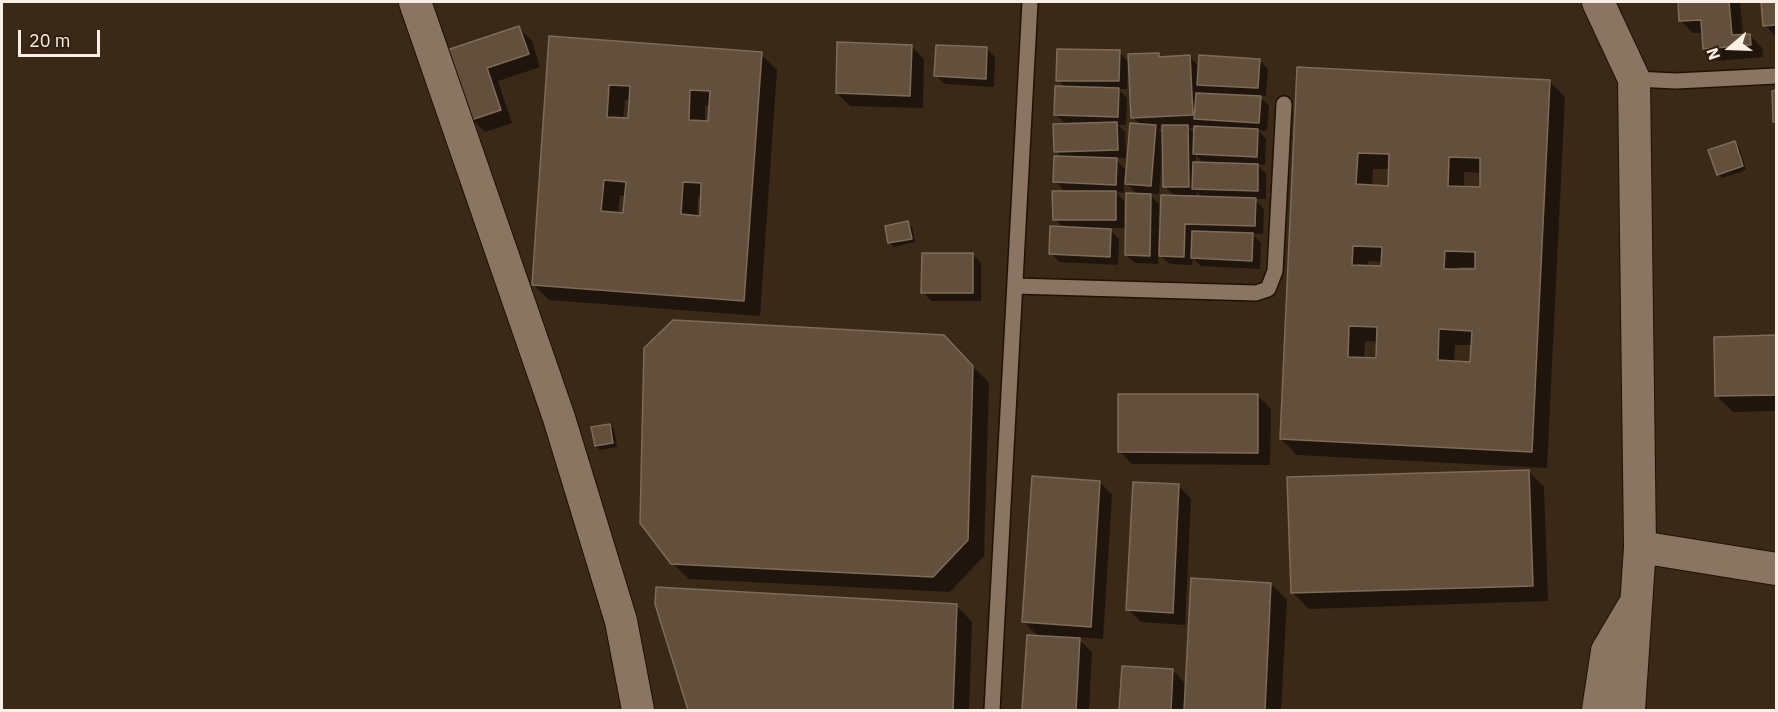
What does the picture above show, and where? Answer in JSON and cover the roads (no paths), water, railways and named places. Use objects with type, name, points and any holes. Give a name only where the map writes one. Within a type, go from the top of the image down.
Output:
[{"type":"street","points":[[1598,2],[1634,79],[1640,547],[1629,711]]},
{"type":"street","points":[[423,5],[559,418],[621,621],[638,711]]},
{"type":"street","points":[[1640,547],[1776,569]]},
{"type":"street","points":[[1598,711],[1607,651],[1637,601]]},
{"type":"lane","points":[[992,711],[1030,2]]},
{"type":"lane","points":[[1634,79],[1676,81],[1776,76]]},
{"type":"lane","points":[[1015,286],[1256,293],[1268,289],[1275,271],[1284,104]]}]
